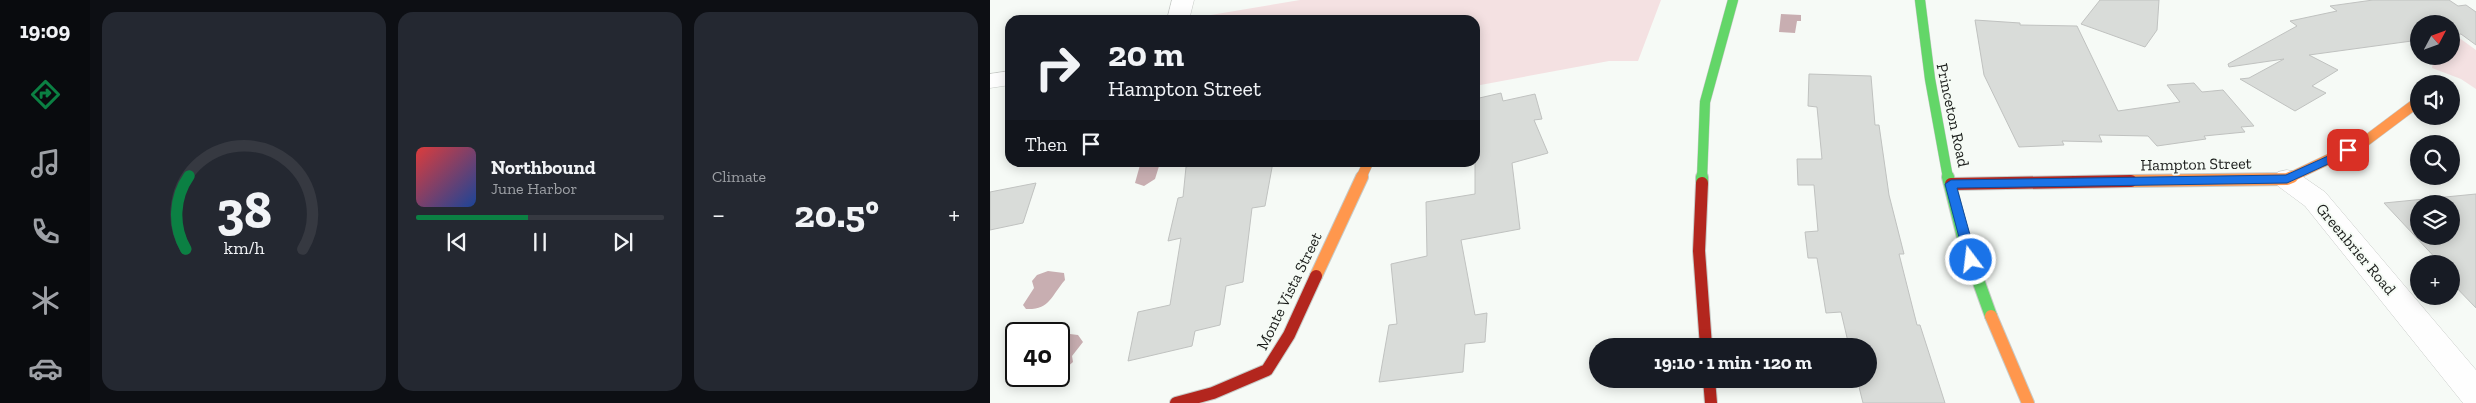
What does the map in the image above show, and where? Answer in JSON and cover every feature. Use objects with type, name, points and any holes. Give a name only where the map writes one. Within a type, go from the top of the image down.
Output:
[{"type":"street","points":[[1179,15],[1183,0]]},
{"type":"street","points":[[1705,338],[1699,251],[1705,102],[1733,0]]},
{"type":"street","name":"Princeton Road","points":[[1920,0],[1927,72],[1951,184],[1976,279],[2028,403]]},
{"type":"street","points":[[990,81],[1005,79]]},
{"type":"street","name":"Hampton Street","points":[[1951,184],[2287,179],[2363,143],[2410,108]]},
{"type":"street","name":"Monte Vista Street","points":[[1176,403],[1213,393],[1267,370],[1289,334],[1366,167]]},
{"type":"street","name":"Greenbrier Road","points":[[2287,179],[2315,199],[2476,394]]},
{"type":"street","points":[[1710,388],[1711,403]]},
{"type":"shaded area","points":[[1300,0],[1661,0],[1638,61],[1609,61],[1480,85],[1480,15],[1211,15]]},
{"type":"shaded area","points":[[1781,14],[1801,15],[1801,21],[1797,21],[1795,33],[1779,32]]},
{"type":"shaded area","points":[[2460,38],[2476,50],[2476,89],[2460,79],[2460,75],[2450,75],[2432,68],[2432,65],[2460,65]]},
{"type":"shaded area","points":[[1139,167],[1159,167],[1155,179],[1144,186],[1135,183]]},
{"type":"shaded area","points":[[1048,271],[1064,273],[1065,280],[1045,304],[1034,309],[1026,309],[1023,305],[1034,288],[1032,281],[1037,275]]},
{"type":"shaded area","points":[[1070,334],[1078,335],[1083,342],[1072,356],[1073,362],[1070,365]]},
{"type":"building","points":[[2100,0],[2159,0],[2157,30],[2145,47],[2081,24]]},
{"type":"building","points":[[2373,0],[2449,0],[2458,6],[2466,5],[2476,12],[2476,45],[2460,34],[2460,15],[2410,15],[2410,41],[2309,55],[2338,70],[2312,86],[2326,93],[2295,111],[2240,79],[2249,78],[2284,59],[2229,67],[2228,64],[2297,26],[2290,21],[2337,11],[2330,6]]},
{"type":"building","points":[[1975,20],[2020,23],[2020,25],[2077,26],[2118,111],[2180,102],[2167,85],[2194,83],[2202,92],[2223,90],[2254,126],[2241,127],[2245,132],[2204,136],[2206,139],[2157,146],[2148,136],[2099,135],[2102,142],[2062,141],[2064,145],[2019,147],[1984,75]]},
{"type":"building","points":[[1809,74],[1871,76],[1875,125],[1879,125],[1889,195],[1904,254],[1899,254],[1917,325],[1920,325],[1945,403],[1863,403],[1859,388],[1877,388],[1877,338],[1847,338],[1841,312],[1826,313],[1817,258],[1808,258],[1805,232],[1818,231],[1814,185],[1798,185],[1797,159],[1822,159],[1817,107],[1808,106]]},
{"type":"building","points":[[1501,93],[1503,101],[1535,94],[1542,119],[1534,120],[1548,153],[1512,163],[1520,229],[1461,240],[1475,315],[1487,313],[1485,342],[1465,344],[1463,372],[1379,382],[1389,325],[1397,324],[1391,264],[1427,256],[1426,202],[1475,194],[1475,167],[1480,167],[1480,98]]},
{"type":"building","points":[[1186,167],[1272,167],[1265,206],[1252,208],[1243,282],[1226,286],[1220,325],[1195,331],[1192,346],[1128,361],[1138,312],[1170,305],[1181,238],[1168,241],[1178,198],[1183,197]]},
{"type":"building","points":[[1036,183],[1023,223],[990,230],[990,192]]},
{"type":"building","points":[[2476,194],[2476,308],[2460,291],[2460,255],[2433,255],[2423,245],[2460,245],[2460,196]]},
{"type":"building","points":[[2410,200],[2410,231],[2384,203]]},
{"type":"traffic: fast","points":[[1702,183],[1705,102],[1733,0]]},
{"type":"traffic: fast","points":[[1920,0],[1936,120],[1944,161],[1964,241],[1991,316]]},
{"type":"traffic: slow","points":[[2131,181],[2287,179],[2363,143],[2410,108]]},
{"type":"traffic: slow","points":[[1316,276],[1366,167]]},
{"type":"traffic: slow","points":[[1991,316],[2028,403]]},
{"type":"traffic: jam","points":[[1951,184],[2131,181]]},
{"type":"traffic: jam","points":[[1702,183],[1699,251],[1705,338]]},
{"type":"traffic: jam","points":[[1176,403],[1213,393],[1267,370],[1289,335],[1316,276]]},
{"type":"traffic: jam","points":[[1710,388],[1711,403]]},
{"type":"route","points":[[1971,260],[1951,184],[2287,179],[2348,150]]}]
